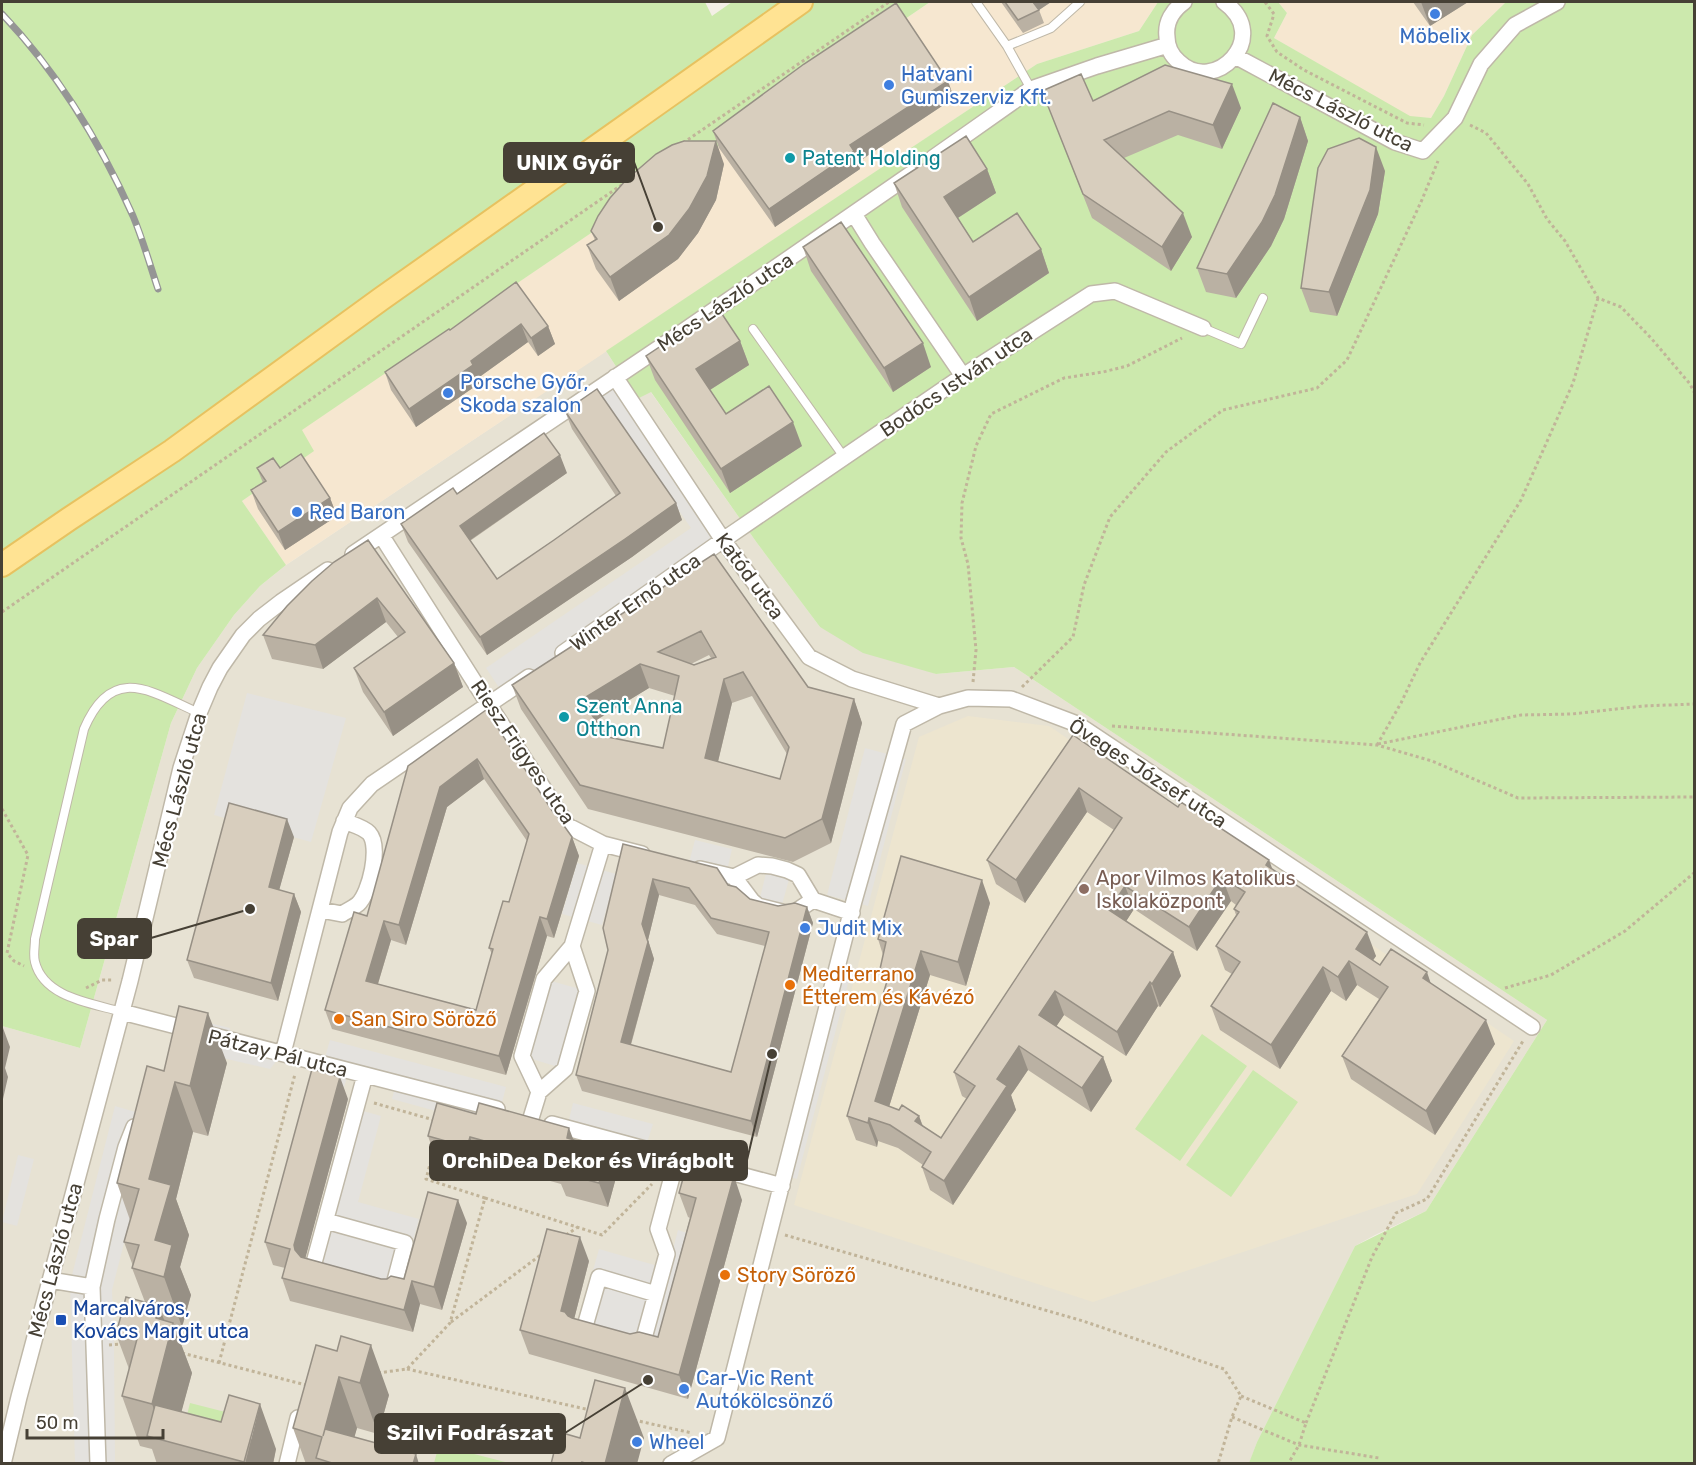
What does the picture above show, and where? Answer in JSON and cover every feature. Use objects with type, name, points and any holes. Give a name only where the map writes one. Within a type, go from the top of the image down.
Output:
[{"type":"main road","points":[[2,565],[172,451],[381,299],[801,2]]},
{"type":"street","points":[[1184,2],[1170,17],[1166,35],[1168,45],[1172,54],[1183,65],[1202,72],[1226,65],[1241,45],[1242,28],[1236,13],[1224,2]]},
{"type":"street","name":"Mécs László utca","points":[[1235,56],[1395,142],[1423,151],[1455,118],[1481,64],[1515,25],[1557,2]]},
{"type":"street","name":"Mécs László utca","points":[[3,1464],[122,1012],[181,768],[199,712],[210,687],[243,635],[259,619],[282,602],[854,214],[1031,89],[1168,45]]},
{"type":"street","points":[[854,214],[963,376]]},
{"type":"street","name":"Bodócs István utca","points":[[723,540],[963,376],[1092,294],[1115,291],[1203,328]]},
{"type":"street","name":"Katód utca","points":[[615,377],[723,540],[809,657],[852,679],[939,706]]},
{"type":"street","name":"Riesz Frigyes utca","points":[[381,535],[568,826],[603,844],[657,858]]},
{"type":"street","name":"Winter Ernő utca","points":[[283,1053],[344,821],[350,808],[372,784],[489,705],[723,540]]},
{"type":"street","name":"Öveges József utca","points":[[782,1186],[852,913],[904,724],[939,706],[968,698],[1011,699],[1077,724],[1532,1027]]},
{"type":"street","points":[[321,910],[342,915],[359,903],[367,888],[375,853],[373,840],[367,831],[344,821]]},
{"type":"street","points":[[539,1092],[522,1056],[544,979],[572,946],[603,844]]},
{"type":"street","points":[[734,877],[758,865],[787,870],[798,875],[813,900],[852,913]]},
{"type":"street","points":[[688,866],[734,877],[758,906],[786,913],[795,912],[813,900]]},
{"type":"street","points":[[521,1115],[539,1092],[565,1069],[587,992],[572,946]]},
{"type":"street","name":"Pátzay Pál utca","points":[[122,1012],[184,1033],[283,1053],[782,1186]]},
{"type":"street","name":"Pátzay Pál utca","points":[[334,1276],[312,1270],[365,1075]]},
{"type":"street","name":"Mécs László utca","points":[[98,1464],[92,1287],[126,1147],[139,1113]]},
{"type":"street","points":[[622,1344],[641,1349],[667,1254],[658,1229],[677,1158]]},
{"type":"street","points":[[671,1464],[717,1438],[782,1186]]},
{"type":"street","points":[[326,1221],[405,1243],[392,1292],[377,1288]]},
{"type":"street","points":[[603,1338],[583,1333],[599,1277],[656,1294]]},
{"type":"street","points":[[50,1280],[92,1287]]},
{"type":"street","points":[[287,1464],[298,1418]]},
{"type":"lane","points":[[976,2],[1007,46],[1031,89]]},
{"type":"lane","points":[[1007,46],[1051,27],[1080,2]]},
{"type":"lane","points":[[1203,328],[1241,344],[1263,298]]},
{"type":"lane","points":[[753,329],[844,457]]},
{"type":"lane","points":[[122,1012],[63,995],[53,989],[40,973],[34,955],[35,939],[84,729],[91,712],[103,699],[129,686],[148,690],[199,712]]},
{"type":"path","points":[[682,144],[889,2]]},
{"type":"path","points":[[1264,2],[1274,14],[1267,36],[1277,52],[1304,70],[1407,123],[1427,125]]},
{"type":"path","points":[[1455,118],[1486,133],[1528,184],[1547,219],[1565,241],[1598,298],[1621,307],[1651,338],[1695,392]]},
{"type":"path","points":[[1011,699],[1036,671],[1073,637],[1084,585],[1110,517],[1166,452],[1223,410],[1317,388],[1347,360],[1421,202],[1438,160]]},
{"type":"path","points":[[2,612],[623,184]]},
{"type":"path","points":[[1377,744],[1401,703],[1420,663],[1521,500],[1573,383],[1598,298]]},
{"type":"path","points":[[968,698],[975,677],[976,650],[968,564],[962,538],[962,503],[976,446],[991,414],[1064,378],[1127,366],[1203,328]]},
{"type":"path","points":[[1377,744],[1521,714],[1572,714],[1642,706],[1695,704]]},
{"type":"path","points":[[1077,724],[1377,744],[1432,761],[1518,798],[1695,797]]},
{"type":"path","points":[[1484,995],[1551,975],[1625,931],[1695,873]]},
{"type":"path","points":[[1288,1464],[1299,1445],[1305,1423],[1372,1257],[1396,1213],[1428,1199],[1532,1027]]},
{"type":"path","points":[[219,1363],[300,1058]]},
{"type":"path","points":[[485,1198],[602,1235],[652,1184]]},
{"type":"path","points":[[559,1241],[578,1227]]},
{"type":"path","points":[[769,1231],[1083,1321],[1224,1369],[1240,1396],[1305,1423]]},
{"type":"path","points":[[450,1323],[550,1248]]},
{"type":"path","points":[[94,1346],[125,1344]]},
{"type":"path","points":[[177,1351],[306,1385]]},
{"type":"path","points":[[407,1369],[591,1410]]},
{"type":"path","points":[[1218,1464],[1240,1396]]},
{"type":"path","points":[[1232,1417],[1299,1445],[1379,1458]]},
{"type":"path","points":[[625,1418],[717,1438]]},
{"type":"shaded area","points":[[930,2],[1158,2],[1139,31],[1037,64],[286,565],[242,501],[313,451],[301,430]]},
{"type":"shaded area","points":[[1278,2],[1506,2],[1472,35],[1444,96],[1431,118],[1410,117],[1274,38],[1287,13]]},
{"type":"shaded area","points":[[606,351],[637,399],[650,391],[757,543],[820,627],[936,674],[1014,667],[1547,1020],[1426,1211],[1355,1246],[1257,1442],[1249,1464],[2,1463],[2,1026],[80,1048],[171,723],[197,668],[234,615],[260,586],[286,565]]},
{"type":"shaded area","points":[[615,377],[723,540],[504,695],[486,668],[691,528],[596,389]]},
{"type":"shaded area","points":[[247,693],[346,718],[311,842],[214,815]]},
{"type":"shaded area","name":"Apor Vilmos Katolikus Iskolaközpont","points":[[968,716],[1049,726],[1514,1041],[1417,1194],[1093,1302],[794,1205],[919,737]]},
{"type":"shaded area","points":[[865,748],[906,759],[868,906],[827,895]]},
{"type":"shaded area","points":[[695,840],[732,849],[726,875],[688,866]]},
{"type":"shaded area","points":[[577,863],[616,874],[602,925],[562,914]]},
{"type":"shaded area","points":[[768,865],[791,872],[780,912],[758,906]]},
{"type":"shaded area","points":[[837,970],[851,972],[797,1179],[784,1175]]},
{"type":"shaded area","points":[[544,979],[587,991],[565,1069],[522,1056]]},
{"type":"shaded area","points":[[176,1015],[230,1028],[228,1040],[283,1053],[270,1069],[201,1053],[173,1026]]},
{"type":"shaded area","points":[[330,1040],[506,1087],[500,1110],[567,1128],[573,1103],[653,1124],[645,1149],[656,1153],[652,1170],[392,1099],[396,1083],[349,1071],[344,1087],[312,1079],[317,1063],[323,1064]]},
{"type":"shaded area","points":[[115,1106],[156,1118],[112,1290],[115,1463],[75,1464],[70,1283]]},
{"type":"shaded area","points":[[356,1109],[381,1116],[358,1202],[419,1219],[397,1298],[311,1275]]},
{"type":"shaded area","points":[[18,1155],[34,1159],[17,1226],[2,1222]]},
{"type":"shaded area","points":[[678,1230],[693,1235],[658,1355],[576,1331],[599,1249],[668,1269]]},
{"type":"green space","points":[[2,2],[705,2],[712,16],[732,2],[930,2],[302,430],[314,451],[242,501],[286,565],[260,586],[234,615],[197,668],[171,723],[80,1048],[2,1026]]},
{"type":"green space","points":[[1158,2],[1278,2],[1287,13],[1274,38],[1410,116],[1431,118],[1444,96],[1472,35],[1506,2],[1694,2],[1694,1463],[1249,1463],[1257,1442],[1355,1246],[1426,1211],[1547,1020],[1014,667],[936,674],[863,653],[820,627],[757,543],[651,392],[637,399],[606,351],[1037,64],[1139,31]]},
{"type":"green space","points":[[1202,1034],[1247,1066],[1180,1161],[1135,1129]]},
{"type":"green space","points":[[1253,1070],[1298,1102],[1231,1197],[1186,1165]]},
{"type":"green space","points":[[190,1403],[245,1417],[180,1443]]},
{"type":"green space","points":[[439,1445],[509,1463],[434,1463]]},
{"type":"building","points":[[1005,2],[1033,2],[1039,10],[1018,20]]},
{"type":"building","points":[[896,3],[948,81],[850,145],[854,151],[769,209],[713,131],[804,64]]},
{"type":"building","points":[[1165,65],[1232,84],[1213,125],[1169,111],[1104,140],[1183,213],[1162,247],[1083,194],[1042,91],[1081,74],[1093,101]]},
{"type":"building","points":[[1273,103],[1300,117],[1275,195],[1262,222],[1227,274],[1197,268]]},
{"type":"building","points":[[966,136],[987,169],[944,197],[973,242],[1017,213],[1041,249],[969,297],[894,183]]},
{"type":"building","points":[[1359,138],[1376,147],[1370,190],[1329,292],[1301,288],[1318,168],[1328,149]]},
{"type":"building","points":[[684,141],[716,141],[707,176],[689,209],[669,235],[610,277],[587,245],[597,239],[591,231],[598,216],[626,180],[656,154]]},
{"type":"building","points":[[841,222],[923,343],[884,368],[803,247]]},
{"type":"building","points":[[516,282],[548,326],[531,338],[521,324],[471,361],[473,365],[409,409],[385,372],[450,330]]},
{"type":"building","points":[[718,308],[740,341],[696,369],[726,414],[769,386],[793,422],[721,469],[646,356]]},
{"type":"building","points":[[597,389],[676,503],[480,637],[401,524],[453,488],[457,494],[544,433],[560,455],[460,526],[497,579],[554,540],[620,493],[565,411]]},
{"type":"building","name":"Red Baron","points":[[301,454],[330,498],[278,532],[251,490],[266,481],[257,468],[273,458],[280,468]]},
{"type":"building","points":[[368,540],[454,663],[384,712],[354,668],[405,632],[377,598],[315,645],[263,635],[312,581],[334,562]]},
{"type":"building","name":"Szent Anna Otthon","points":[[714,554],[808,687],[854,699],[822,819],[785,838],[580,785],[512,685]],"holes":[[[701,631],[716,657],[694,665],[658,652]],[[640,664],[679,676],[663,748],[608,737],[581,700]],[[743,672],[789,747],[780,779],[705,758],[724,679]]]},
{"type":"building","points":[[486,710],[572,837],[547,919],[540,917],[499,1056],[325,1010],[354,912],[367,916],[408,766]],"holes":[[[477,759],[529,834],[509,902],[503,901],[489,948],[493,949],[476,1010],[366,981],[384,921],[399,925],[440,787]]]},
{"type":"building","points":[[1073,735],[1178,807],[1181,802],[1269,860],[1266,865],[1367,932],[1356,949],[1380,965],[1391,949],[1427,972],[1423,978],[1486,1020],[1426,1111],[1342,1056],[1388,987],[1349,961],[1338,977],[1323,967],[1271,1045],[1211,1006],[1240,962],[1216,946],[1239,912],[1234,909],[1245,892],[1222,877],[1189,927],[1125,886],[1109,910],[1173,952],[1117,1032],[1055,991],[1039,1015],[1103,1057],[1082,1088],[1019,1046],[997,1079],[1007,1086],[944,1181],[922,1167],[931,1152],[890,1125],[869,1118],[868,1123],[847,1116],[890,971],[880,969],[886,942],[878,939],[901,856],[982,880],[958,962],[921,951],[875,1101],[899,1110],[902,1105],[919,1116],[915,1121],[941,1138],[975,1086],[954,1072],[1122,818],[1079,788],[1016,880],[987,860]]},
{"type":"building","points":[[229,803],[287,819],[269,887],[294,894],[271,983],[187,960]]},
{"type":"building","points":[[623,844],[717,868],[728,885],[736,887],[750,899],[778,906],[795,903],[807,907],[751,1121],[576,1075],[608,950],[603,928]],"holes":[[[653,879],[689,888],[711,918],[769,932],[731,1072],[621,1042],[648,942],[642,924]]]},
{"type":"building","points":[[179,1006],[208,1013],[190,1086],[175,1082],[149,1179],[171,1185],[155,1240],[172,1245],[164,1277],[132,1268],[139,1245],[124,1242],[139,1189],[117,1183],[147,1066],[164,1071]]},
{"type":"building","points":[[312,1069],[340,1077],[294,1245],[301,1257],[381,1279],[391,1276],[404,1279],[428,1192],[458,1200],[434,1287],[412,1281],[404,1310],[282,1278],[290,1249],[265,1242]]},
{"type":"building","points":[[437,1103],[476,1114],[479,1103],[569,1128],[567,1138],[609,1150],[599,1183],[557,1172],[560,1162],[470,1137],[467,1147],[428,1136]]},
{"type":"building","points":[[687,1164],[734,1176],[679,1375],[520,1330],[547,1229],[580,1237],[561,1311],[572,1318],[630,1334],[639,1332],[658,1337],[696,1198],[679,1193]]},
{"type":"building","points":[[126,1297],[159,1306],[156,1318],[173,1323],[152,1404],[122,1396],[137,1339],[116,1334]]},
{"type":"building","points":[[341,1336],[371,1345],[360,1383],[339,1377],[323,1436],[325,1429],[416,1454],[413,1464],[335,1464],[316,1458],[322,1437],[293,1428],[316,1345],[337,1351]]},
{"type":"building","points":[[595,1380],[625,1388],[605,1464],[582,1462],[582,1464],[551,1464],[559,1432],[580,1438]]},
{"type":"building","points":[[229,1395],[260,1404],[244,1462],[147,1436],[155,1405],[221,1422]]},
{"type":"railway","points":[[2,14],[59,84],[92,135],[133,216],[158,289]]},
{"type":"place","name":"Möbelix","points":[[1435,14]]},
{"type":"place","name":"Hatvani Gumiszerviz Kft.","points":[[889,85]]},
{"type":"place","name":"Patent Holding","points":[[790,158]]},
{"type":"place","name":"UNIX Győr","points":[[658,227]]},
{"type":"place","name":"Porsche Győr, Skoda szalon","points":[[448,393]]},
{"type":"place","name":"Red Baron","points":[[297,512]]},
{"type":"place","name":"Szent Anna Otthon","points":[[564,717]]},
{"type":"place","name":"Apor Vilmos Katolikus Iskolaközpont","points":[[1084,889]]},
{"type":"place","name":"Spar","points":[[250,909]]},
{"type":"place","name":"Judit Mix","points":[[805,928]]},
{"type":"place","name":"Mediterrano Étterem és Kávézó","points":[[790,985]]},
{"type":"place","name":"San Siro Söröző","points":[[339,1019]]},
{"type":"place","name":"OrchiDea Dekor és Virágbolt","points":[[772,1054]]},
{"type":"place","name":"Story Söröző","points":[[725,1275]]},
{"type":"place","name":"Marcalváros, Kovács Margit utca","points":[[61,1320]]},
{"type":"place","name":"Szilvi Fodrászat","points":[[648,1380]]},
{"type":"place","name":"Car-Vic Rent Autókölcsönző","points":[[684,1389]]},
{"type":"place","name":"Wheel","points":[[637,1442]]}]
